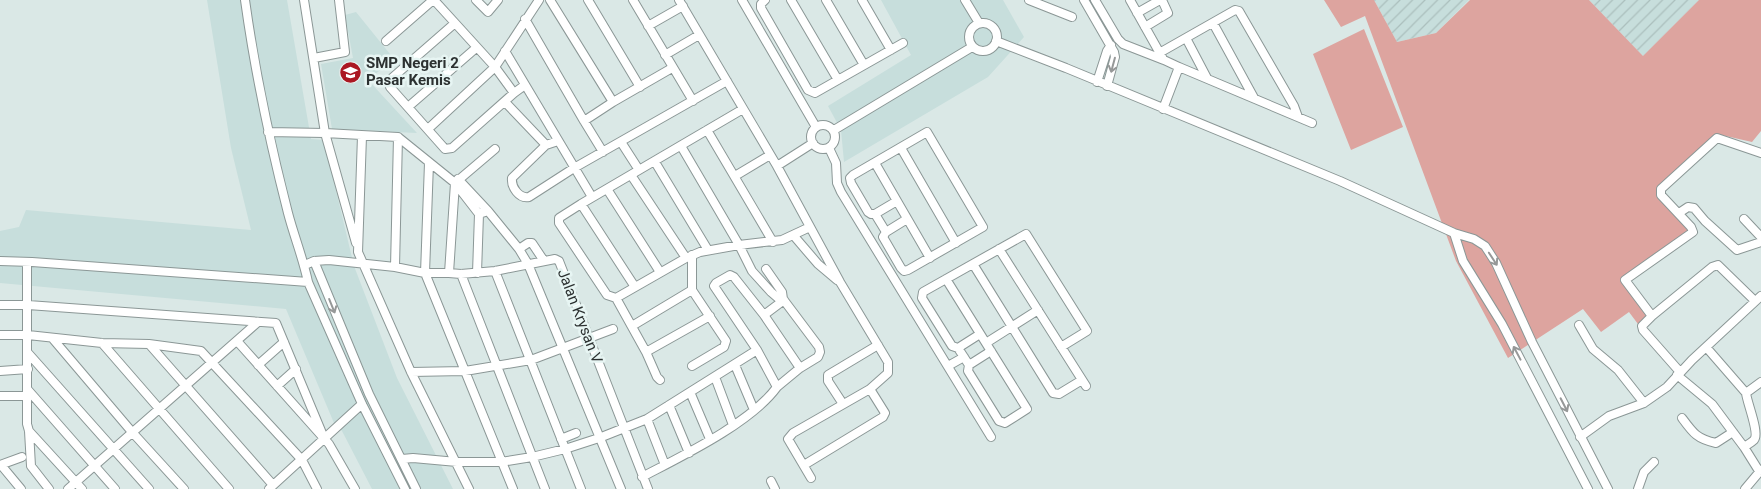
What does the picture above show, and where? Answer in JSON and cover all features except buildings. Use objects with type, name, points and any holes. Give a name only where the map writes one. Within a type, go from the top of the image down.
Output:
[{"type":"street","points":[[255,0],[245,1],[268,132],[288,216],[305,265],[308,282],[362,402],[405,489]]},
{"type":"street","points":[[304,0],[326,133],[358,252],[365,264],[411,372],[469,489]]},
{"type":"street","points":[[314,58],[345,52],[338,0]]},
{"type":"street","points":[[386,41],[434,0],[495,68],[514,93]]},
{"type":"street","points":[[477,0],[488,12],[498,0]]},
{"type":"street","points":[[428,129],[495,68],[539,0]]},
{"type":"street","points":[[550,0],[613,102]]},
{"type":"street","points":[[588,0],[640,87]]},
{"type":"street","points":[[633,0],[693,101]]},
{"type":"street","points":[[742,0],[816,127]]},
{"type":"street","points":[[765,0],[761,4],[761,8],[808,90],[815,93],[903,43]]},
{"type":"street","points":[[791,0],[838,80]]},
{"type":"street","points":[[826,0],[864,65]]},
{"type":"street","points":[[862,0],[891,50]]},
{"type":"street","points":[[964,0],[979,23]]},
{"type":"street","points":[[1029,0],[1072,17]]},
{"type":"street","points":[[1045,7],[1053,0]]},
{"type":"street","points":[[1084,0],[1111,45],[1115,57],[1107,86]]},
{"type":"street","points":[[1095,0],[1120,42],[1162,56],[1179,68],[1312,123]]},
{"type":"street","points":[[1130,0],[1162,56]]},
{"type":"street","points":[[1137,13],[1161,0],[1168,13],[1145,28]]},
{"type":"street","points":[[648,26],[681,3],[777,166],[840,282],[888,362],[888,372],[870,389],[789,437],[788,439],[811,478]]},
{"type":"street","points":[[1162,56],[1186,38],[1235,10],[1241,12],[1294,106],[1298,117]]},
{"type":"street","points":[[525,19],[603,152]]},
{"type":"street","points":[[454,23],[392,78],[390,87],[442,147],[450,149],[525,85]]},
{"type":"street","points":[[979,23],[991,25],[995,30],[996,41],[994,46],[983,52],[972,47],[968,36],[970,30],[979,23]]},
{"type":"street","points":[[1213,23],[1254,98]]},
{"type":"street","points":[[665,55],[699,35]]},
{"type":"street","points":[[1186,38],[1207,78]]},
{"type":"street","points":[[996,41],[1340,181],[1454,233],[1474,239],[1485,246],[1496,263],[1532,342],[1608,489]]},
{"type":"street","points":[[1097,82],[1107,50],[1111,45]]},
{"type":"street","points":[[834,130],[972,47]]},
{"type":"street","points":[[408,107],[476,48]]},
{"type":"street","points":[[505,51],[592,197]]},
{"type":"street","points":[[584,121],[672,68]]},
{"type":"street","points":[[1162,109],[1179,68]]},
{"type":"street","points":[[558,140],[546,145],[512,178],[512,184],[520,196],[524,198],[529,197],[574,168],[726,81]]},
{"type":"street","points":[[505,102],[546,145]]},
{"type":"street","points":[[660,380],[656,377],[646,352],[616,298],[607,295],[559,223],[559,218],[743,109]]},
{"type":"street","points":[[826,124],[834,130],[835,140],[829,148],[820,148],[813,143],[811,134],[816,127],[826,124]]},
{"type":"street","points":[[707,130],[773,242]]},
{"type":"street","points":[[268,132],[398,137],[429,163],[456,181],[488,211],[519,249],[528,264],[621,489]]},
{"type":"street","points":[[897,201],[875,214],[871,214],[868,212],[850,180],[852,176],[927,132],[983,227],[930,258],[903,271],[884,239],[886,232],[908,219]]},
{"type":"street","points":[[358,252],[362,136]]},
{"type":"street","points":[[395,267],[398,137]]},
{"type":"street","points":[[1652,316],[1625,280],[1693,232],[1661,194],[1661,189],[1717,138],[1760,151]]},
{"type":"street","points":[[621,142],[639,170]]},
{"type":"street","points":[[777,166],[813,143]]},
{"type":"street","points":[[681,146],[739,245],[752,271],[778,298],[784,300]]},
{"type":"street","points":[[829,148],[836,162],[837,183],[991,437]]},
{"type":"street","points":[[901,148],[956,243]]},
{"type":"street","points":[[449,273],[456,181],[495,149]]},
{"type":"street","points":[[735,176],[770,155]]},
{"type":"street","points":[[654,162],[708,250]]},
{"type":"street","points":[[429,163],[425,273],[513,489]]},
{"type":"street","points":[[874,163],[930,258]]},
{"type":"street","points":[[631,176],[689,257],[692,290],[726,339],[726,346],[692,366]]},
{"type":"street","points":[[456,181],[479,214],[477,273]]},
{"type":"street","points":[[607,189],[660,272]]},
{"type":"street","points":[[581,204],[635,287]]},
{"type":"street","points":[[1678,214],[1688,207],[1694,208],[1705,221],[1737,250],[1761,242]]},
{"type":"street","points":[[479,214],[488,211]]},
{"type":"street","points":[[875,214],[886,232]]},
{"type":"street","points":[[1744,219],[1761,237]]},
{"type":"street","points":[[865,232],[880,223]]},
{"type":"street","points":[[616,298],[660,272],[689,257],[708,250],[773,242],[794,236],[810,227]]},
{"type":"street","points":[[1454,233],[1463,261],[1502,324],[1588,489]]},
{"type":"street","points":[[969,364],[958,348],[952,346],[922,298],[923,292],[1026,234],[1087,331],[1061,347]]},
{"type":"street","points":[[794,236],[818,264],[840,282]]},
{"type":"street","points":[[519,249],[528,243],[532,243],[544,261]]},
{"type":"street","points":[[973,264],[1053,392],[1059,394],[1084,383],[999,249]]},
{"type":"street","name":"Jalan Krysan V","points":[[314,261],[329,260],[395,267],[425,273],[462,274],[495,271],[555,259],[559,261],[648,489]]},
{"type":"street","points":[[0,261],[308,282]]},
{"type":"street","points":[[305,265],[314,261],[369,394],[416,489]]},
{"type":"street","points":[[27,262],[27,424],[31,466],[49,489]]},
{"type":"street","points":[[1580,437],[1609,416],[1644,403],[1667,387],[1679,373],[1758,299],[1718,264],[1642,326],[1643,330],[1679,373],[1712,404],[1760,471],[1745,489]]},
{"type":"street","points":[[642,477],[689,453],[733,425],[761,405],[777,387],[818,356],[820,352],[819,347],[784,300],[782,292],[766,269]]},
{"type":"street","points":[[495,271],[581,489]]},
{"type":"street","points":[[462,274],[496,367],[545,489]]},
{"type":"street","points":[[777,387],[757,350],[714,286],[727,276],[734,277],[764,315],[800,368]]},
{"type":"street","points":[[946,279],[989,347],[1027,409],[1005,423],[999,421],[968,371],[969,364],[989,347],[1012,327],[1038,310]]},
{"type":"street","points":[[632,326],[692,290]]},
{"type":"street","points":[[764,315],[784,300]]},
{"type":"street","points":[[0,305],[28,305],[276,323],[324,438],[355,489]]},
{"type":"street","points":[[646,352],[710,316]]},
{"type":"street","points":[[68,489],[258,322]]},
{"type":"street","points":[[1579,325],[1593,349],[1618,370],[1644,403]]},
{"type":"street","points":[[411,372],[465,371],[531,360],[613,329]]},
{"type":"street","points":[[0,336],[28,334],[102,343],[149,344],[201,351],[302,460],[317,489]]},
{"type":"street","points":[[958,348],[980,334]]},
{"type":"street","points":[[53,338],[132,432],[184,489]]},
{"type":"street","points":[[236,341],[324,438]]},
{"type":"street","points":[[258,365],[284,342]]},
{"type":"street","points":[[102,343],[229,489]]},
{"type":"street","points":[[149,344],[271,487],[302,460],[369,394]]},
{"type":"street","points":[[843,404],[828,381],[828,375],[878,345]]},
{"type":"street","points":[[1706,347],[1746,394],[1755,437],[1754,440],[1744,447]]},
{"type":"street","points":[[402,459],[501,462],[565,449],[647,419],[757,350]]},
{"type":"street","points":[[28,353],[149,489]]},
{"type":"street","points":[[948,366],[964,357]]},
{"type":"street","points":[[735,365],[754,410]]},
{"type":"street","points":[[0,371],[28,369]]},
{"type":"street","points":[[277,386],[296,369]]},
{"type":"street","points":[[715,377],[733,425]]},
{"type":"street","points":[[1746,394],[1761,382]]},
{"type":"street","points":[[804,465],[883,417],[884,410],[870,389]]},
{"type":"street","points":[[690,392],[710,439]]},
{"type":"street","points":[[0,396],[28,393]]},
{"type":"street","points":[[28,393],[115,489]]},
{"type":"street","points":[[669,405],[689,453]]},
{"type":"street","points":[[1682,418],[1696,435],[1704,440],[1716,443],[1733,432]]},
{"type":"street","points":[[647,419],[665,465]]},
{"type":"street","points":[[29,430],[82,489]]},
{"type":"street","points":[[561,439],[576,433]]},
{"type":"street","points":[[22,457],[0,465],[22,489]]},
{"type":"street","points":[[1638,489],[1644,472],[1654,462]]},
{"type":"street","points":[[771,481],[775,489]]},
{"type":"shaded area","points":[[207,0],[287,0],[311,139],[324,140],[354,266],[397,378],[453,489],[372,489],[342,431],[334,423],[286,309],[0,283],[0,231],[19,227],[26,210],[251,230],[231,148]]},
{"type":"shaded area","points":[[881,0],[1003,0],[1024,37],[988,77],[844,162],[841,130],[828,106],[911,55]]},
{"type":"shaded area","points":[[1324,0],[1374,0],[1397,42],[1436,33],[1470,0],[1589,0],[1643,56],[1699,0],[1761,0],[1761,131],[1752,142],[1717,134],[1658,194],[1691,230],[1620,280],[1648,316],[1638,324],[1629,312],[1601,332],[1583,309],[1508,358],[1456,261],[1365,16],[1341,27]]},
{"type":"shaded area","points":[[1374,0],[1469,0],[1436,33],[1397,42]]},
{"type":"shaded area","points":[[1589,0],[1699,0],[1643,56]]},
{"type":"shaded area","name":"SMP Negeri 2 Pasar Kemis","points":[[356,12],[394,59],[368,80],[417,133],[332,129],[321,64],[353,58],[345,15]]},
{"type":"shaded area","points":[[1364,29],[1403,127],[1351,150],[1313,54]]},
{"type":"place","name":"SMP Negeri 2 Pasar Kemis","points":[[350,72]]}]
